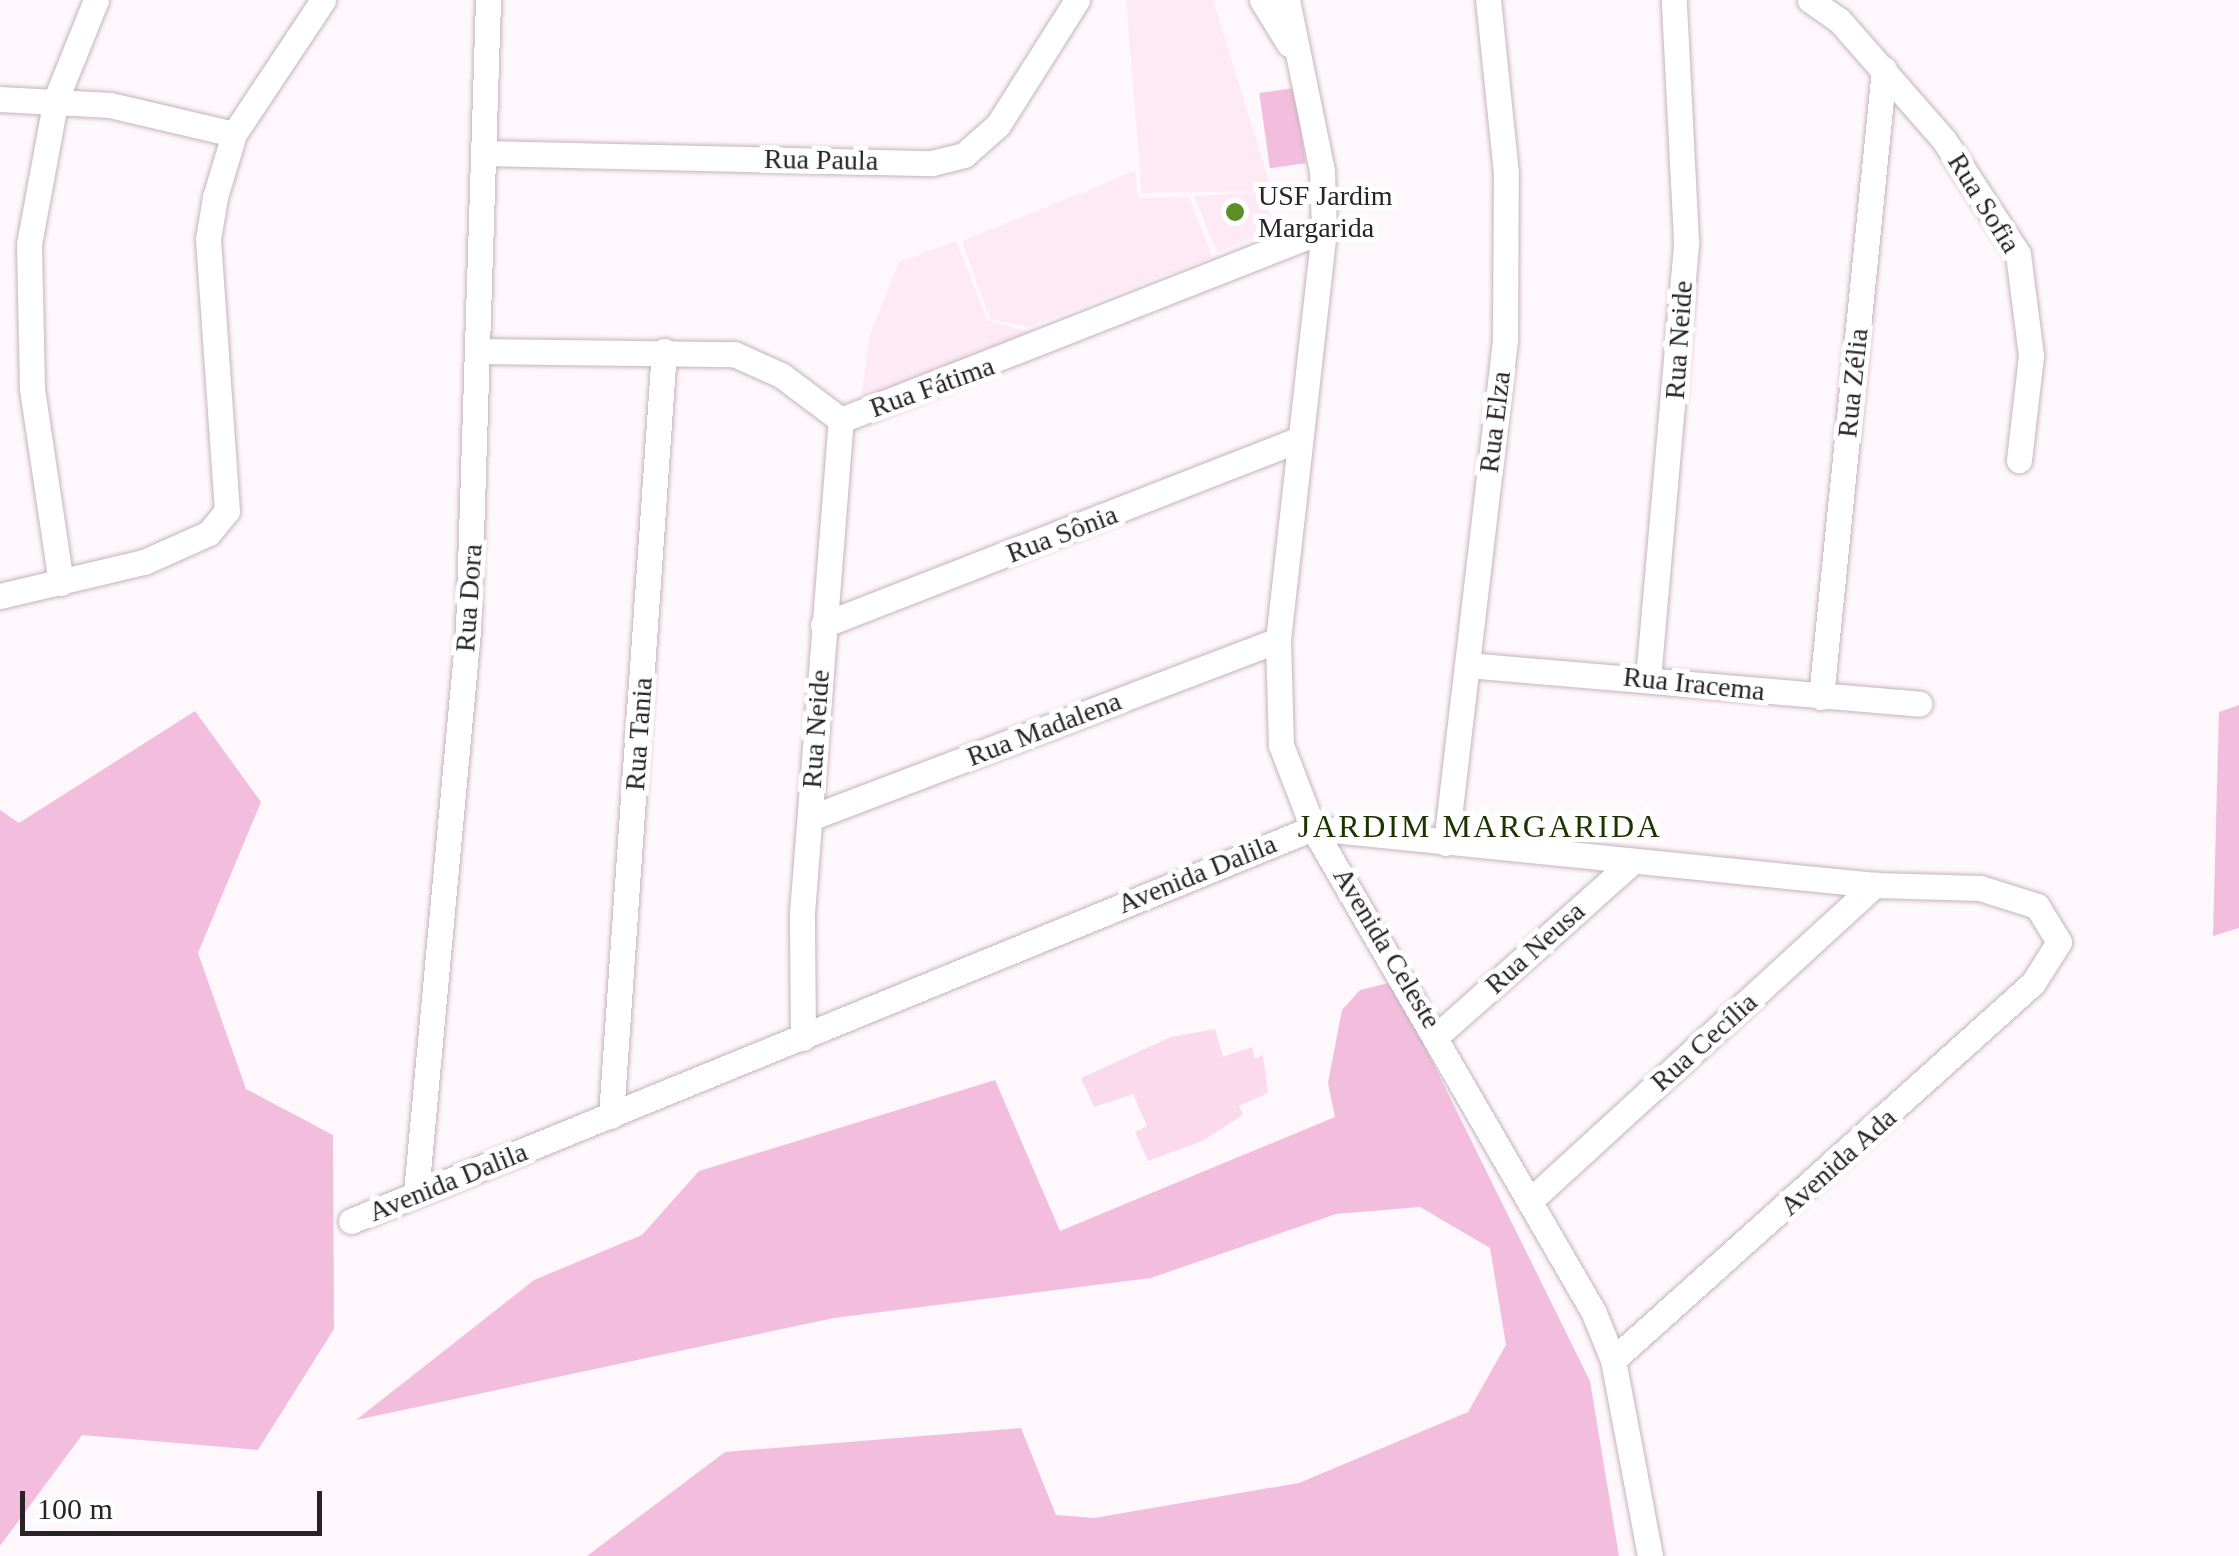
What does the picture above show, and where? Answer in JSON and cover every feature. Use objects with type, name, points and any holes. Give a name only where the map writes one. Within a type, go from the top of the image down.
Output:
[{"type":"street","points":[[61,584],[32,388],[29,244],[56,99],[96,0]]},
{"type":"street","points":[[0,596],[61,584],[186,545],[227,511],[208,239],[234,134],[323,0]]},
{"type":"street","name":"Rua Dora","points":[[416,1193],[468,630],[488,0]]},
{"type":"street","name":"Rua Paula","points":[[483,153],[932,163],[964,155],[998,125],[1077,0]]},
{"type":"street","name":"Avenida Celeste","points":[[1262,0],[1305,70]]},
{"type":"street","name":"Avenida Celeste","points":[[1286,0],[1305,70],[1324,230],[1278,640],[1281,745],[1314,828],[1533,1198],[1613,1360],[1650,1556]]},
{"type":"street","name":"Rua Elza","points":[[1446,843],[1507,281],[1506,173],[1488,0]]},
{"type":"street","name":"Rua Neide","points":[[1648,679],[1686,241],[1674,0]]},
{"type":"street","name":"Rua Sofia","points":[[1810,0],[1884,69],[1984,194],[2018,254],[2031,356],[2019,460]]},
{"type":"street","name":"Rua Zélia","points":[[1821,698],[1884,69]]},
{"type":"street","points":[[0,99],[56,99],[234,134]]},
{"type":"street","name":"Rua Fátima","points":[[477,350],[664,350],[744,358],[841,420],[1324,230]]},
{"type":"street","name":"Rua Tania","points":[[611,1116],[664,350]]},
{"type":"street","name":"Rua Neide","points":[[804,1038],[799,974],[841,420]]},
{"type":"street","name":"Rua Sônia","points":[[823,625],[1300,440]]},
{"type":"street","name":"Rua Madalena","points":[[810,818],[1278,640]]},
{"type":"street","name":"Rua Iracema","points":[[1468,665],[1919,704]]},
{"type":"street","name":"Avenida Dalila","points":[[351,1221],[1314,828],[1632,862],[2016,896],[2054,922],[2055,956]]},
{"type":"street","name":"Rua Neusa","points":[[1438,1034],[1632,862]]},
{"type":"street","name":"Rua Cecília","points":[[1533,1198],[1875,885]]},
{"type":"street","name":"Avenida Ada","points":[[1613,1360],[1873,1132],[2055,956]]},
{"type":"shaded area","points":[[1126,0],[1213,0],[1272,191],[1142,193]]},
{"type":"shaded area","points":[[1295,88],[1306,163],[1270,168],[1259,93]]},
{"type":"shaded area","points":[[1135,171],[1138,198],[1189,197],[1212,257],[1029,327],[990,319],[962,241]]},
{"type":"shaded area","name":"USF Jardim Margarida","points":[[1265,192],[1274,228],[1217,253],[1194,196]]},
{"type":"shaded area","points":[[956,241],[987,320],[1028,332],[861,399],[869,338],[899,262]]},
{"type":"shaded area","points":[[2239,705],[2239,928],[2213,936],[2219,712]]},
{"type":"shaded area","points":[[195,711],[261,802],[198,953],[246,1089],[333,1135],[334,1329],[258,1450],[82,1435],[0,1546],[0,810],[19,823]]},
{"type":"shaded area","points":[[1393,982],[1590,1381],[1619,1556],[587,1556],[725,1452],[1021,1428],[1056,1515],[1094,1518],[1299,1483],[1468,1412],[1506,1345],[1490,1248],[1420,1207],[1336,1214],[1151,1278],[834,1318],[356,1420],[534,1280],[642,1235],[699,1171],[995,1080],[1060,1231],[1335,1117],[1328,1083],[1342,1010],[1360,990]]},
{"type":"building","points":[[1215,1029],[1223,1057],[1252,1047],[1255,1059],[1263,1055],[1268,1093],[1239,1106],[1243,1115],[1202,1141],[1148,1161],[1135,1132],[1147,1126],[1133,1094],[1094,1107],[1081,1078],[1171,1037]]},
{"type":"place","name":"USF Jardim Margarida","points":[[1235,212]]},
{"type":"district","name":"JARDIM MARGARIDA","points":[[1480,826]]}]
